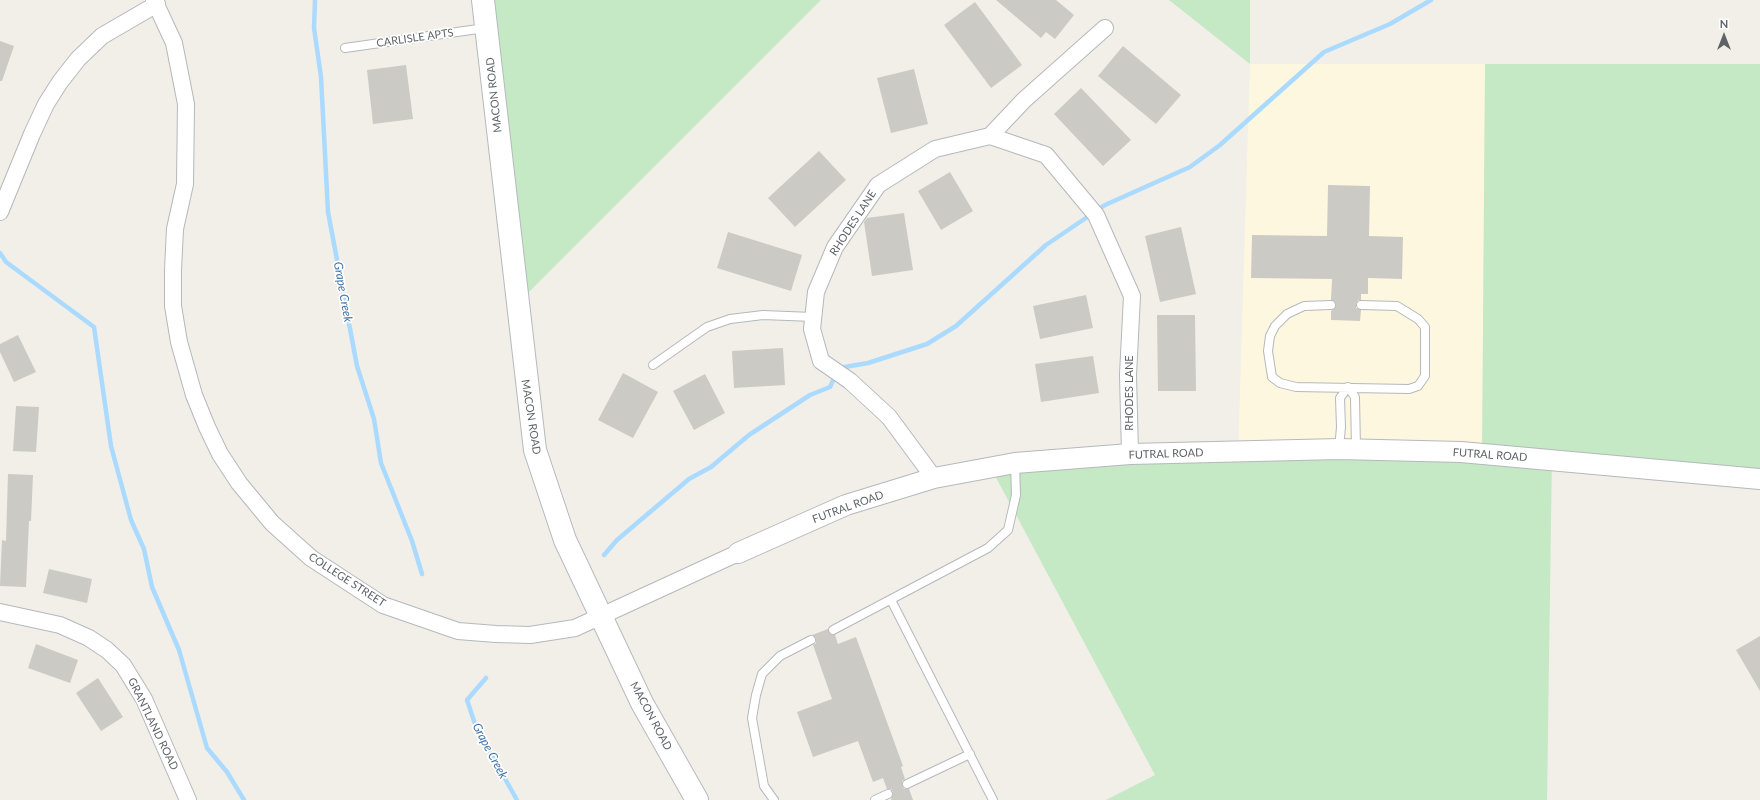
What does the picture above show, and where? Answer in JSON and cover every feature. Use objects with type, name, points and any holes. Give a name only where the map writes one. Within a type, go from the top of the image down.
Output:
[{"type":"main road","name":"MACON ROAD","points":[[483,0],[534,450],[565,540],[642,703],[697,800]]},
{"type":"street","points":[[0,212],[32,134],[46,104],[60,82],[78,59],[102,36],[155,2]]},
{"type":"street","name":"COLLEGE STREET","points":[[155,2],[174,43],[186,104],[185,184],[176,229],[173,306],[179,342],[194,396],[207,427],[220,454],[239,483],[272,523],[312,558],[383,605],[458,630],[496,634],[530,635],[556,632],[575,628],[601,617]]},
{"type":"street","points":[[990,136],[1024,100],[1105,28]]},
{"type":"street","name":"RHODES LANE","points":[[934,478],[889,417],[850,381],[821,361],[812,329],[816,292],[835,247],[878,185],[935,149],[990,136],[1046,155],[1096,215],[1129,289],[1132,296],[1128,376],[1130,454]]},
{"type":"street","name":"FUTRAL ROAD","points":[[601,617],[738,553],[846,506],[934,478],[1016,463],[1130,454],[1347,449],[1487,454],[1760,479]]},
{"type":"street","name":"GRANTLAND ROAD","points":[[0,612],[60,625],[90,638],[108,650],[124,665],[144,699],[188,800]]},
{"type":"lane","name":"CARLISLE APTS","points":[[345,48],[486,27]]},
{"type":"lane","points":[[1331,305],[1304,306],[1287,314],[1275,326],[1270,336],[1268,351],[1272,377],[1280,383],[1296,387],[1409,389],[1418,386],[1425,376],[1425,327],[1418,320],[1397,306],[1361,305]]},
{"type":"lane","points":[[653,365],[707,327],[730,319],[763,315],[813,317]]},
{"type":"lane","points":[[1347,449],[1355,397],[1348,387]]},
{"type":"lane","points":[[1347,449],[1341,427],[1340,398],[1348,387]]},
{"type":"lane","points":[[833,630],[988,548],[1008,530],[1016,495],[1016,463]]},
{"type":"lane","points":[[891,600],[993,800]]},
{"type":"lane","points":[[774,800],[764,786],[752,718],[756,695],[762,674],[780,656],[811,640]]},
{"type":"lane","points":[[907,784],[970,754]]},
{"type":"lane","points":[[875,800],[888,794]]},
{"type":"shaded area","points":[[1250,64],[1485,64],[1482,457],[1238,457]]},
{"type":"green space","points":[[475,0],[821,0],[508,313]]},
{"type":"green space","points":[[1169,0],[1250,0],[1250,64]]},
{"type":"green space","points":[[1485,64],[1760,64],[1760,480],[1552,452],[1547,800],[1106,800],[1155,775],[992,470],[1019,461],[1482,457]]},
{"type":"building","points":[[996,0],[1056,0],[1074,15],[1055,39],[1046,32],[1041,38]]},
{"type":"building","points":[[975,2],[1022,65],[991,88],[944,25]]},
{"type":"building","points":[[0,41],[14,46],[2,81],[0,81]]},
{"type":"building","points":[[1123,46],[1181,95],[1156,124],[1098,76]]},
{"type":"building","points":[[406,65],[413,119],[373,124],[367,70]]},
{"type":"building","points":[[914,69],[928,124],[891,133],[877,78]]},
{"type":"building","points":[[1081,88],[1131,140],[1103,166],[1054,114]]},
{"type":"building","points":[[819,151],[846,180],[795,227],[768,198]]},
{"type":"building","points":[[950,172],[973,211],[941,230],[918,191]]},
{"type":"building","points":[[1328,185],[1370,186],[1369,236],[1403,237],[1402,279],[1368,278],[1368,294],[1361,294],[1361,300],[1358,300],[1356,304],[1356,308],[1361,310],[1360,321],[1331,320],[1331,311],[1336,305],[1335,302],[1331,300],[1332,279],[1251,278],[1252,235],[1327,236]]},
{"type":"building","points":[[904,213],[913,270],[872,276],[864,222],[867,218]]},
{"type":"building","points":[[1181,227],[1196,294],[1160,302],[1145,236]]},
{"type":"building","points":[[728,232],[802,255],[791,291],[717,268]]},
{"type":"building","points":[[1086,295],[1093,328],[1040,339],[1033,306]]},
{"type":"building","points":[[1157,315],[1195,315],[1196,391],[1158,391]]},
{"type":"building","points":[[18,335],[36,372],[14,382],[0,352],[0,344]]},
{"type":"building","points":[[783,348],[785,385],[734,388],[732,351]]},
{"type":"building","points":[[1093,356],[1099,393],[1041,402],[1035,364]]},
{"type":"building","points":[[623,373],[658,392],[633,438],[598,420]]},
{"type":"building","points":[[705,374],[725,413],[694,430],[673,391]]},
{"type":"building","points":[[16,406],[39,407],[36,452],[13,451]]},
{"type":"building","points":[[8,474],[33,475],[26,587],[0,586],[2,540],[6,541]]},
{"type":"building","points":[[49,569],[92,579],[87,603],[43,593]]},
{"type":"building","points":[[828,629],[830,634],[835,635],[838,644],[856,637],[903,766],[901,767],[905,779],[902,781],[902,786],[904,789],[909,789],[913,800],[891,800],[893,792],[891,789],[887,789],[883,778],[873,782],[858,741],[813,757],[797,712],[832,699],[813,645],[816,643],[816,638],[812,635]]},
{"type":"building","points":[[1760,636],[1760,691],[1736,650]]},
{"type":"building","points":[[36,644],[78,660],[70,683],[28,668]]},
{"type":"building","points":[[98,678],[123,717],[101,731],[76,693]]},
{"type":"waterway","name":"Grape Creek","points":[[315,0],[314,28],[321,77],[328,212],[357,366],[374,419],[381,463],[412,541],[422,574]]},
{"type":"waterway","points":[[839,368],[868,363],[927,344],[956,326],[1046,245],[1105,205],[1190,167],[1220,145],[1324,52],[1390,24],[1431,0]]},
{"type":"waterway","points":[[0,253],[6,262],[94,327],[111,446],[131,520],[144,549],[152,587],[179,650],[207,748],[227,772],[244,800]]},
{"type":"waterway","points":[[604,555],[617,540],[689,479],[711,467],[749,435],[810,395],[830,387],[836,374]]},
{"type":"waterway","name":"Grape Creek","points":[[486,678],[467,700],[476,727],[517,800]]}]
